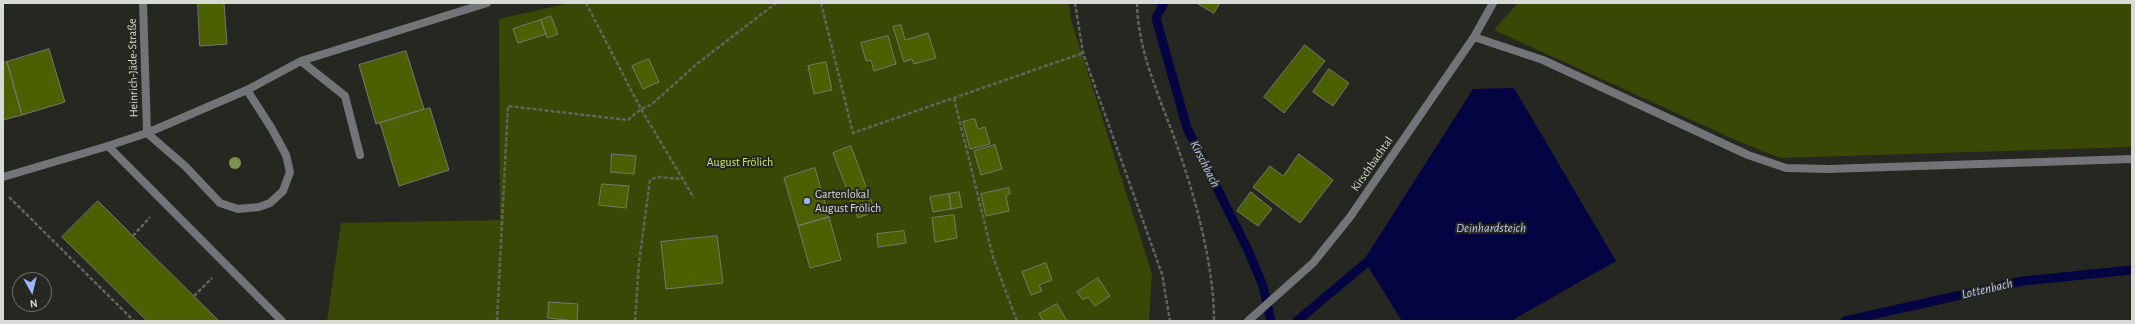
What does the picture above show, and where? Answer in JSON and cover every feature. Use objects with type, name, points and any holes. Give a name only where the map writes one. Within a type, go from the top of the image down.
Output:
[{"type":"street","name":"Heinrich-Jäde-Straße","points":[[143,3],[146,133]]},
{"type":"street","points":[[3,177],[108,146],[146,133],[247,90],[300,61],[487,3]]},
{"type":"street","name":"Kirschbachtal","points":[[1248,321],[1286,285],[1313,263],[1350,217],[1474,37],[1493,3]]},
{"type":"street","points":[[1474,37],[1543,60],[1748,155],[1786,168],[1828,169],[2132,159]]},
{"type":"street","points":[[300,61],[345,96],[360,154]]},
{"type":"street","points":[[146,133],[185,166],[220,203],[238,209],[258,207],[270,203],[283,191],[290,172],[286,155],[272,129],[247,90]]},
{"type":"street","points":[[108,146],[282,321]]},
{"type":"path","points":[[586,3],[641,109],[694,198]]},
{"type":"path","points":[[497,321],[508,106],[628,120],[641,109],[651,104],[698,62],[776,3]]},
{"type":"path","points":[[821,3],[853,133],[1083,53]]},
{"type":"path","points":[[1075,3],[1083,53],[1162,274],[1170,321]]},
{"type":"path","points":[[1137,3],[1141,40],[1150,74],[1175,138],[1202,230],[1212,280],[1214,321]]},
{"type":"path","points":[[954,98],[993,257],[1017,321]]},
{"type":"path","points":[[635,321],[639,263],[650,180],[657,177],[682,178]]},
{"type":"path","points":[[3,191],[134,321]]},
{"type":"green space","name":"August Frölich","points":[[569,3],[1069,3],[1071,20],[1152,274],[1149,321],[327,321],[341,223],[500,220],[499,19]]},
{"type":"green space","points":[[1518,3],[2132,3],[2132,147],[1780,158],[1738,141],[1494,30]]},
{"type":"water","name":"Deinhardsteich","points":[[1514,88],[1616,261],[1511,321],[1402,321],[1364,260],[1473,89]]},
{"type":"building","points":[[198,3],[224,3],[227,44],[200,46]]},
{"type":"building","points":[[1197,3],[1220,3],[1214,13]]},
{"type":"building","points":[[551,16],[558,34],[547,38],[541,20]]},
{"type":"building","points":[[541,20],[546,34],[518,43],[513,29]]},
{"type":"building","points":[[901,25],[905,40],[928,33],[936,58],[914,64],[912,59],[904,62],[893,27]]},
{"type":"building","points":[[888,36],[896,64],[874,71],[871,60],[866,61],[861,43]]},
{"type":"building","points":[[1305,45],[1325,61],[1284,113],[1264,97]]},
{"type":"building","points":[[49,49],[65,102],[22,115],[7,62]]},
{"type":"building","points":[[406,51],[424,109],[376,124],[359,65]]},
{"type":"building","points":[[649,59],[659,82],[643,89],[632,66]]},
{"type":"building","points":[[7,62],[22,115],[3,120],[3,63]]},
{"type":"building","points":[[826,62],[832,90],[814,94],[808,66]]},
{"type":"building","points":[[1329,69],[1349,83],[1333,106],[1313,92]]},
{"type":"building","points":[[430,108],[449,170],[399,186],[380,123]]},
{"type":"building","points":[[975,119],[978,129],[985,127],[990,144],[970,149],[963,122]]},
{"type":"building","points":[[995,145],[1002,169],[981,175],[974,151]]},
{"type":"building","points":[[851,146],[875,211],[858,218],[833,153]]},
{"type":"building","points":[[612,154],[636,156],[634,174],[611,172]]},
{"type":"building","points":[[1299,154],[1333,180],[1300,223],[1253,187],[1270,166],[1283,176]]},
{"type":"building","points":[[815,168],[829,217],[798,226],[784,178]]},
{"type":"building","points":[[602,184],[629,186],[626,208],[599,205]]},
{"type":"building","points":[[1009,188],[1010,194],[1006,196],[1009,211],[986,216],[981,194]]},
{"type":"building","points":[[959,192],[962,207],[951,209],[949,194]]},
{"type":"building","points":[[1251,192],[1272,209],[1258,226],[1237,211]]},
{"type":"building","points":[[949,194],[951,209],[933,212],[930,197]]},
{"type":"building","points":[[98,201],[219,321],[147,321],[62,237]]},
{"type":"building","points":[[954,215],[957,238],[935,242],[932,218]]},
{"type":"building","points":[[829,217],[841,260],[810,268],[798,226]]},
{"type":"building","points":[[904,231],[906,243],[878,247],[877,234]]},
{"type":"building","points":[[717,236],[723,283],[666,289],[661,242]]},
{"type":"building","points":[[1046,263],[1052,280],[1039,285],[1042,291],[1031,295],[1022,272]]},
{"type":"building","points":[[1098,278],[1110,296],[1095,306],[1088,297],[1083,300],[1077,292]]},
{"type":"building","points":[[549,302],[578,304],[577,321],[548,318]]},
{"type":"building","points":[[1057,304],[1067,321],[1043,321],[1039,314]]},
{"type":"waterway","name":"Kirschbach","points":[[1164,3],[1156,18],[1187,128],[1248,250],[1263,286],[1271,321]]},
{"type":"waterway","points":[[1297,321],[1366,263]]},
{"type":"waterway","name":"Lottenbach","points":[[1845,321],[2023,281],[2132,270]]},
{"type":"place","name":"Gartenlokal August Frölich","points":[[807,201]]}]
